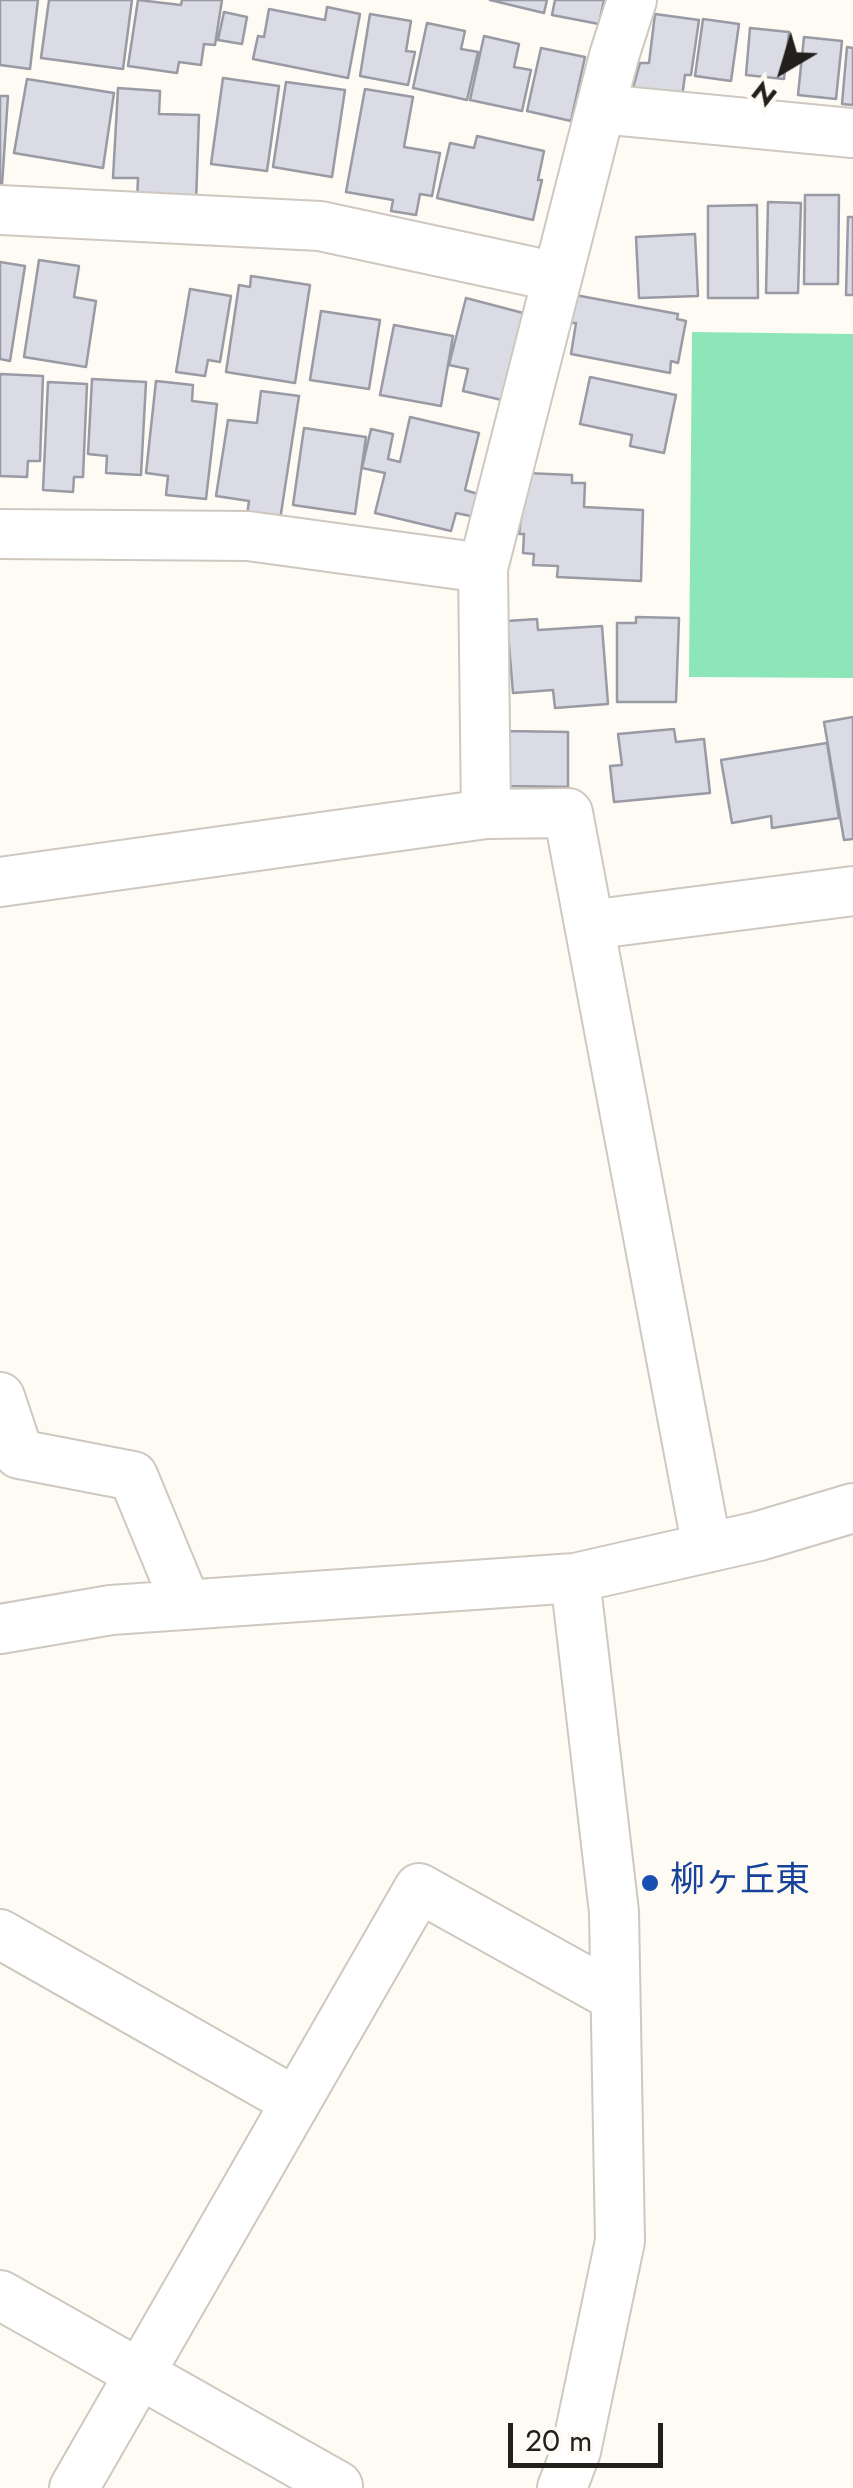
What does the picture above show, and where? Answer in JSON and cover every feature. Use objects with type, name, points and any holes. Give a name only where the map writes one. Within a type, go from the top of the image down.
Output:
[{"type":"street","points":[[486,814],[483,568],[600,109],[632,0]]},
{"type":"street","points":[[600,109],[853,134]]},
{"type":"street","points":[[0,210],[320,226],[557,276]]},
{"type":"street","points":[[0,534],[248,536],[483,568]]},
{"type":"street","points":[[0,882],[486,814],[568,813],[707,1548]]},
{"type":"street","points":[[589,926],[853,890]]},
{"type":"street","points":[[0,1397],[19,1454],[133,1476],[186,1604]]},
{"type":"street","points":[[0,1630],[112,1610],[575,1578],[707,1548],[853,1508]]},
{"type":"street","points":[[562,2488],[576,2451],[620,2241],[614,1912],[575,1578]]},
{"type":"street","points":[[74,2488],[419,1888],[615,1997]]},
{"type":"street","points":[[0,1934],[296,2102]]},
{"type":"street","points":[[0,2296],[338,2486]]},
{"type":"green space","points":[[692,332],[853,334],[853,678],[689,677]]},
{"type":"building","points":[[0,0],[38,0],[30,69],[0,65]]},
{"type":"building","points":[[49,0],[132,0],[123,69],[41,58]]},
{"type":"building","points":[[138,0],[181,5],[182,0],[222,0],[215,45],[204,44],[201,65],[179,62],[177,73],[128,66]]},
{"type":"building","points":[[490,0],[547,0],[544,13]]},
{"type":"building","points":[[555,0],[604,0],[599,24],[552,15]]},
{"type":"building","points":[[327,7],[360,14],[348,78],[253,59],[258,36],[264,37],[269,9],[325,20]]},
{"type":"building","points":[[224,12],[247,17],[242,44],[218,40]]},
{"type":"building","points":[[370,14],[411,21],[406,51],[415,52],[408,85],[360,76]]},
{"type":"building","points":[[655,14],[699,20],[691,75],[685,75],[682,97],[632,91],[640,63],[649,63]]},
{"type":"building","points":[[703,19],[739,24],[731,81],[695,76]]},
{"type":"building","points":[[427,23],[465,31],[461,49],[478,52],[467,100],[413,88]]},
{"type":"building","points":[[750,28],[789,32],[784,79],[746,75]]},
{"type":"building","points":[[484,36],[519,44],[514,67],[531,70],[522,111],[470,100]]},
{"type":"building","points":[[804,37],[842,41],[836,99],[798,95]]},
{"type":"building","points":[[847,47],[853,48],[853,105],[842,104]]},
{"type":"building","points":[[541,48],[585,57],[571,121],[527,111]]},
{"type":"building","points":[[223,78],[279,86],[267,171],[211,164]]},
{"type":"building","points":[[27,79],[114,93],[103,168],[14,153]]},
{"type":"building","points":[[286,82],[345,90],[332,177],[273,167]]},
{"type":"building","points":[[118,88],[160,91],[159,114],[199,115],[196,203],[137,202],[138,178],[113,178]]},
{"type":"building","points":[[365,89],[413,97],[404,147],[440,153],[432,196],[420,194],[416,215],[391,211],[393,200],[346,192]]},
{"type":"building","points":[[0,96],[8,96],[2,185],[0,185]]},
{"type":"building","points":[[477,136],[544,151],[533,220],[437,198],[450,143],[474,148]]},
{"type":"building","points":[[805,195],[839,195],[838,284],[804,284]]},
{"type":"building","points":[[768,202],[801,203],[798,293],[766,293]]},
{"type":"building","points":[[757,205],[758,298],[708,298],[708,206]]},
{"type":"building","points":[[848,217],[853,217],[853,295],[846,295]]},
{"type":"building","points":[[695,234],[698,296],[639,298],[636,237]]},
{"type":"building","points":[[39,260],[79,266],[74,297],[96,301],[86,367],[24,357]]},
{"type":"building","points":[[0,262],[25,266],[10,361],[0,359]]},
{"type":"building","points":[[251,276],[310,285],[295,383],[226,372],[239,285],[250,287]]},
{"type":"building","points":[[190,289],[231,296],[220,362],[208,360],[205,376],[176,372]]},
{"type":"building","points":[[575,295],[678,314],[677,319],[686,321],[678,363],[671,361],[670,373],[571,354],[576,323],[569,323]]},
{"type":"building","points":[[466,298],[527,314],[506,401],[463,391],[468,369],[449,365]]},
{"type":"building","points":[[321,311],[380,320],[369,389],[310,380]]},
{"type":"building","points":[[394,325],[453,336],[441,406],[380,395]]},
{"type":"building","points":[[0,374],[43,376],[40,461],[28,461],[27,477],[0,476]]},
{"type":"building","points":[[590,377],[676,395],[664,453],[630,446],[632,435],[580,424]]},
{"type":"building","points":[[92,379],[146,382],[141,475],[106,473],[107,456],[88,454]]},
{"type":"building","points":[[156,381],[193,385],[192,401],[217,404],[206,499],[166,495],[168,476],[146,473]]},
{"type":"building","points":[[48,382],[87,384],[83,477],[74,477],[73,492],[43,490]]},
{"type":"building","points":[[261,391],[299,396],[280,520],[247,515],[249,501],[216,496],[228,420],[257,423]]},
{"type":"building","points":[[410,417],[479,433],[465,490],[481,495],[475,517],[456,513],[451,531],[375,513],[385,473],[362,468],[371,429],[393,434],[388,459],[400,462]]},
{"type":"building","points":[[304,428],[366,437],[355,514],[293,505]]},
{"type":"building","points":[[526,473],[572,475],[572,483],[585,483],[584,507],[643,510],[641,581],[557,577],[558,566],[533,565],[534,554],[523,553],[524,534],[519,534]]},
{"type":"building","points":[[636,617],[679,618],[676,702],[617,702],[617,623],[636,623]]},
{"type":"building","points":[[537,619],[538,630],[602,626],[608,704],[555,708],[553,690],[513,693],[507,621]]},
{"type":"building","points":[[853,717],[853,839],[844,840],[824,722]]},
{"type":"building","points":[[674,729],[676,742],[704,739],[710,793],[614,802],[610,766],[622,765],[618,734]]},
{"type":"building","points":[[507,731],[568,732],[568,787],[505,786]]},
{"type":"building","points":[[827,743],[839,818],[772,828],[771,816],[732,823],[721,760]]},
{"type":"place","name":"柳ヶ丘東","points":[[650,1883]]}]
